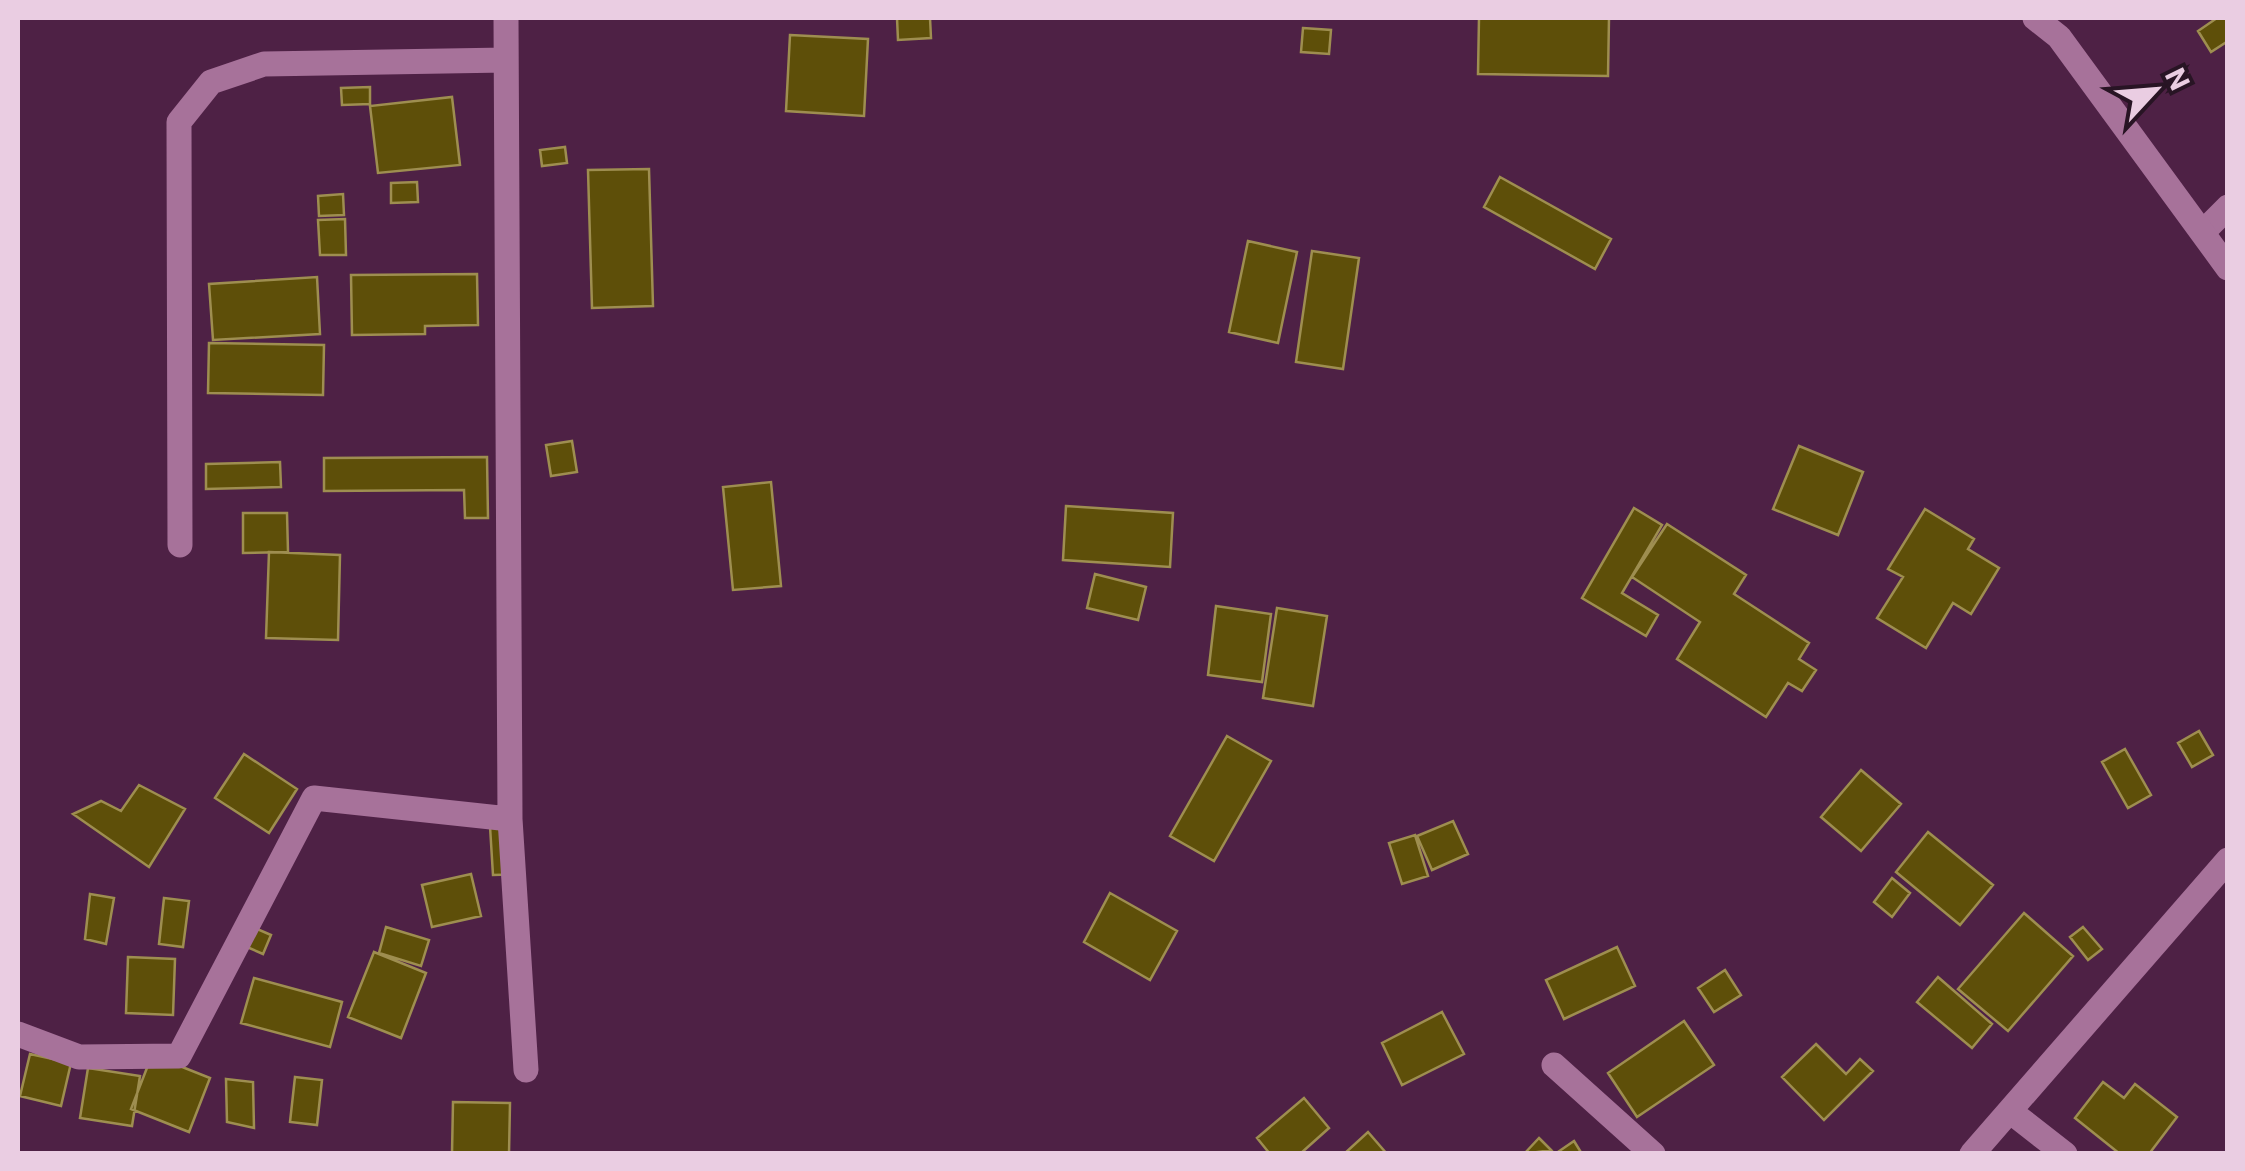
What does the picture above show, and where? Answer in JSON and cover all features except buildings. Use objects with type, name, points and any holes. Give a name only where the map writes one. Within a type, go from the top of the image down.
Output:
[{"type":"street","points":[[506,18],[510,819],[526,1070]]},
{"type":"street","points":[[2036,18],[2059,38],[2228,268]]},
{"type":"street","points":[[180,545],[179,122],[211,82],[264,64],[506,60]]},
{"type":"street","points":[[2204,231],[2228,208]]},
{"type":"street","points":[[18,1034],[79,1057],[178,1056],[314,798],[510,819]]},
{"type":"street","points":[[1972,1154],[2228,860]]},
{"type":"street","points":[[1554,1065],[1653,1154]]},
{"type":"street","points":[[2011,1112],[2065,1154]]}]
